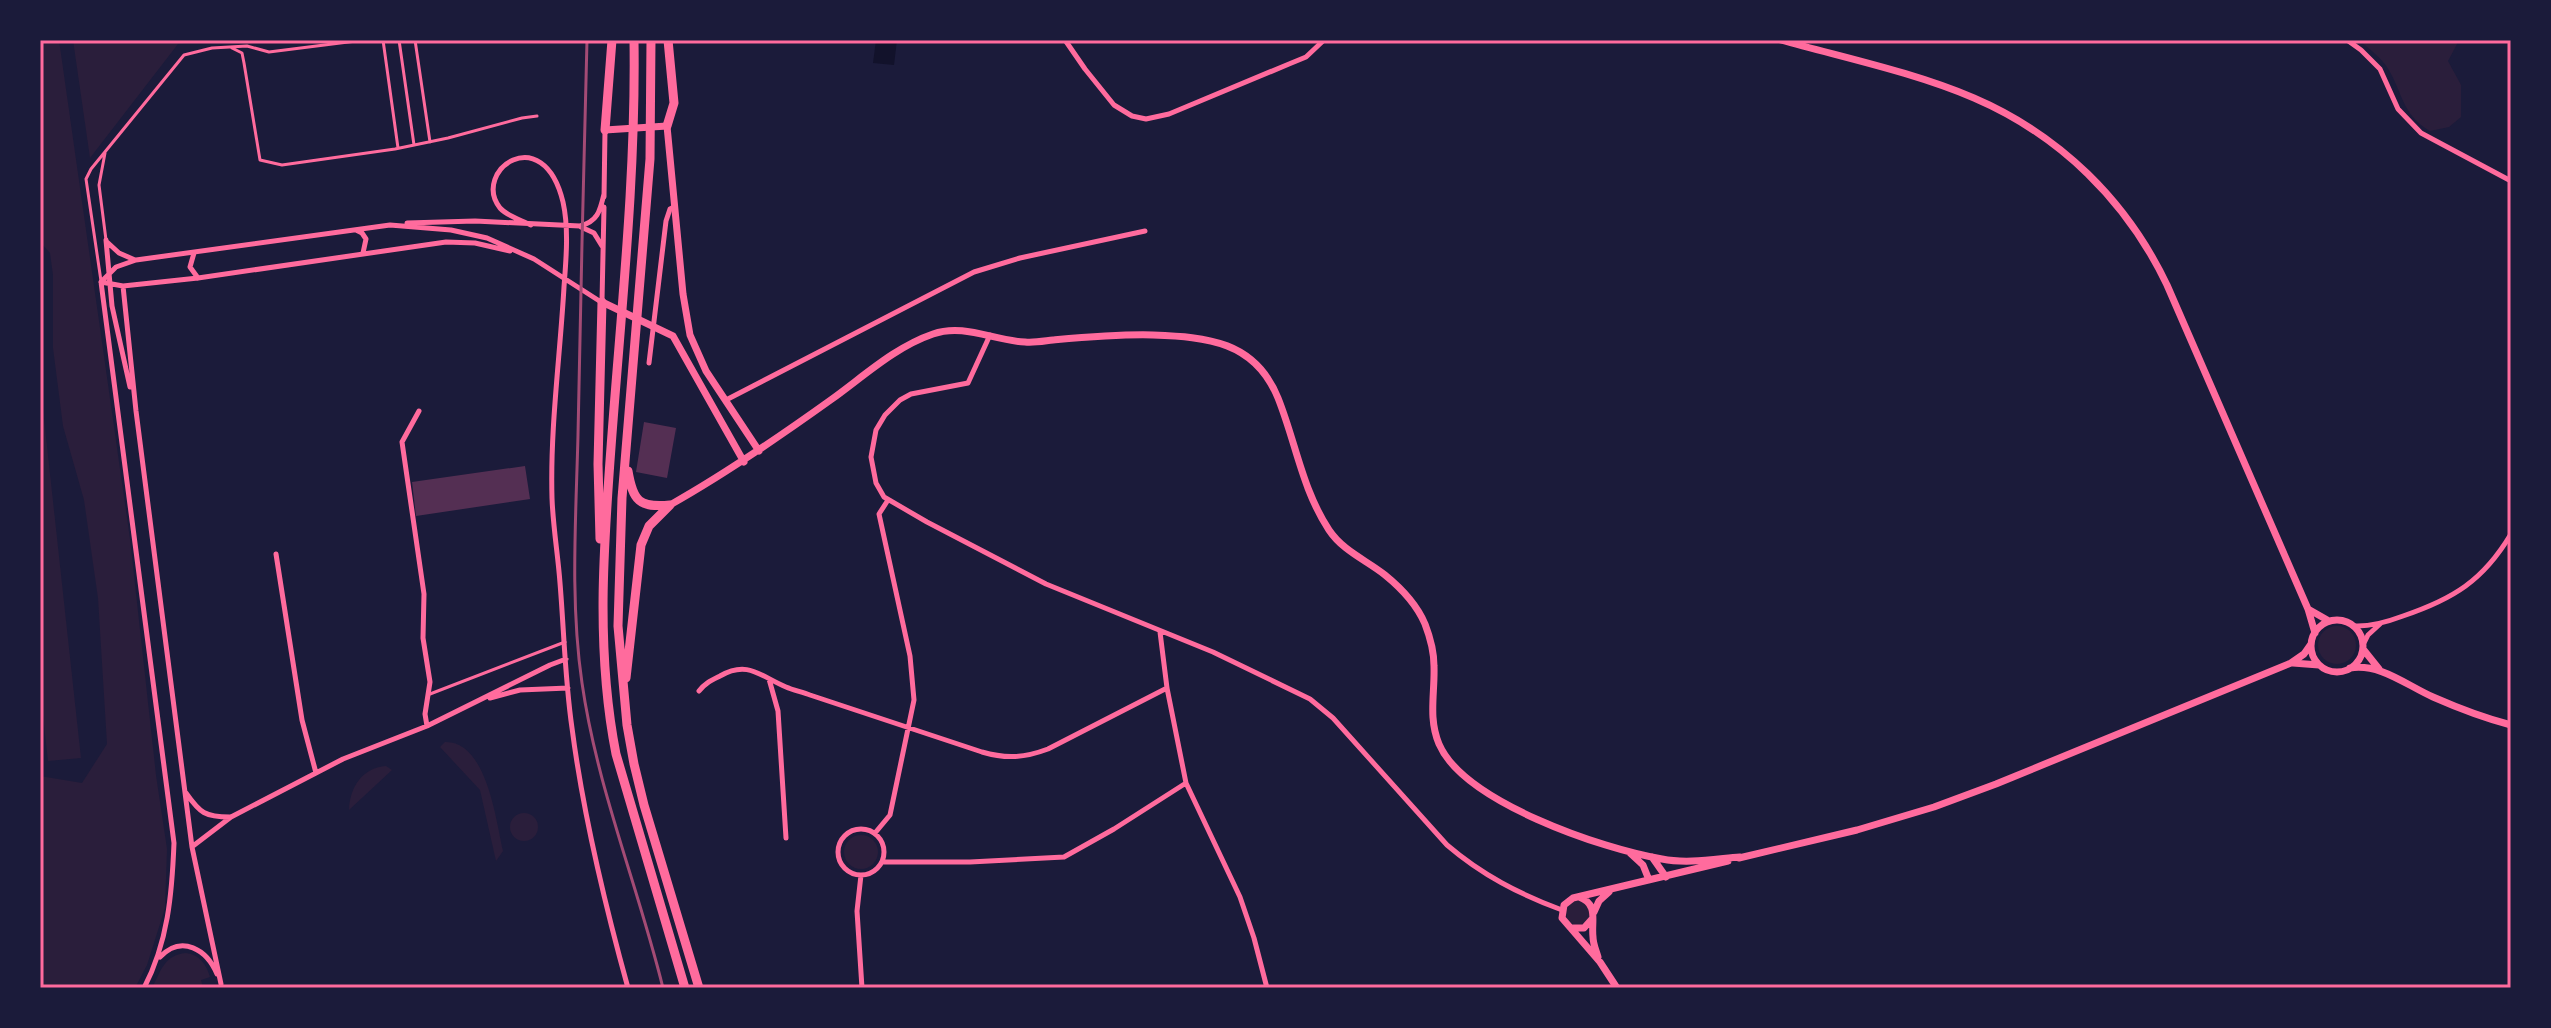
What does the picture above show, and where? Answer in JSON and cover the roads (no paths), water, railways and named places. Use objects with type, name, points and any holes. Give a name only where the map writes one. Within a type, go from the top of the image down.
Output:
[{"type":"highway","points":[[605,130],[612,40]]},
{"type":"highway","points":[[603,570],[630,224],[635,105],[634,40]]},
{"type":"highway","points":[[651,40],[649,174],[625,459],[618,604],[619,649],[627,725],[644,805],[699,988]]},
{"type":"highway","points":[[667,126],[674,103],[668,40]]},
{"type":"highway","points":[[602,302],[598,497],[603,570],[603,643],[612,735],[685,988]]},
{"type":"highway","points":[[625,459],[630,484],[639,501],[651,506],[670,505]]},
{"type":"highway","points":[[627,725],[626,676],[639,552],[649,526],[670,505]]},
{"type":"street","points":[[1065,40],[1114,105],[1132,116],[1146,119],[1169,114],[1306,57],[1324,40]]},
{"type":"street","points":[[1781,40],[1930,83],[1994,108],[2048,140],[2109,195],[2142,238],[2163,277],[2308,609],[2315,633]]},
{"type":"street","points":[[2347,40],[2380,69],[2398,109],[2414,128],[2434,142],[2511,181]]},
{"type":"street","points":[[602,302],[605,130],[667,126],[683,294],[690,335],[706,371],[759,451]]},
{"type":"street","points":[[531,225],[503,211],[494,193],[496,179],[504,165],[524,157],[540,161],[551,173],[565,213],[566,262],[554,432],[553,511],[576,757],[610,920],[628,988]]},
{"type":"street","points":[[144,988],[168,921],[174,843],[101,282],[109,270],[136,260],[390,225],[475,221],[580,226],[597,218],[604,194]]},
{"type":"street","points":[[649,363],[666,221],[670,209],[674,207]]},
{"type":"street","points":[[390,225],[471,233],[494,241],[534,259],[602,302],[665,330],[681,348],[744,462]]},
{"type":"street","points":[[580,226],[597,236],[604,251]]},
{"type":"street","points":[[356,230],[366,239],[362,254]]},
{"type":"street","points":[[726,400],[974,272],[1020,258],[1145,231]]},
{"type":"street","points":[[106,240],[119,253],[136,260]]},
{"type":"street","points":[[106,240],[112,306],[136,411]]},
{"type":"street","points":[[101,282],[123,286],[198,278],[457,241],[523,255]]},
{"type":"street","points":[[195,253],[190,267],[198,278]]},
{"type":"street","points":[[123,286],[192,847],[222,986]]},
{"type":"street","points":[[670,505],[744,462],[882,360],[927,336],[952,329],[1024,342],[1124,335],[1189,336],[1223,343],[1251,360],[1265,374],[1278,399],[1313,503],[1329,530],[1338,542],[1384,574],[1402,591],[1424,623],[1434,664],[1432,715],[1439,744],[1447,758],[1472,783],[1576,835],[1628,852],[1678,861],[1740,857]]},
{"type":"street","points":[[990,335],[968,383],[907,395],[880,422],[873,439],[872,466],[878,488],[888,500],[1046,584],[1213,652],[1310,699],[1333,718],[1447,845],[1467,863],[1506,887],[1562,910]]},
{"type":"street","points":[[419,411],[402,442],[424,594],[423,638],[430,682],[425,714],[427,726]]},
{"type":"street","points":[[875,833],[890,815],[914,700],[910,656],[879,514],[888,500]]},
{"type":"street","points":[[2354,626],[2381,623],[2450,598],[2476,579],[2511,534]]},
{"type":"street","points":[[276,554],[302,720],[316,773]]},
{"type":"street","points":[[2308,609],[2329,621]]},
{"type":"street","points":[[1617,988],[1600,962],[1563,921],[1562,910],[1566,902],[1576,897],[1857,830],[1934,807],[2291,663],[2304,654],[2319,627],[2329,621],[2343,620],[2354,626],[2361,634],[2363,647],[2381,671]]},
{"type":"street","points":[[2350,668],[2361,658],[2368,635],[2381,623]]},
{"type":"street","points":[[1160,632],[1167,688],[1186,783],[1240,897],[1267,987]]},
{"type":"street","points":[[2311,644],[2313,656],[2319,665]]},
{"type":"street","points":[[192,847],[231,817],[343,759],[427,726],[566,659]]},
{"type":"street","points":[[2291,663],[2319,665],[2333,671],[2367,667],[2435,698],[2511,725]]},
{"type":"street","points":[[699,691],[705,684],[737,669],[753,670],[785,686],[910,729],[993,755],[1023,756],[1048,749],[1167,688]]},
{"type":"street","points":[[769,678],[778,711],[786,838]]},
{"type":"street","points":[[474,703],[520,690],[568,688]]},
{"type":"street","points":[[882,862],[993,862],[1064,857],[1102,837],[1186,783]]},
{"type":"street","points":[[186,793],[199,810],[212,817],[231,817]]},
{"type":"street","points":[[856,829],[875,833],[884,846],[882,862],[873,871],[854,874],[843,866],[838,854],[841,841],[856,829]]},
{"type":"street","points":[[1628,852],[1643,865],[1649,880]]},
{"type":"street","points":[[1652,857],[1666,877]]},
{"type":"street","points":[[861,875],[857,911],[862,988]]},
{"type":"street","points":[[1571,928],[1586,927],[1599,901],[1614,889]]},
{"type":"street","points":[[1576,897],[1587,900],[1593,915],[1593,943],[1600,962]]},
{"type":"street","points":[[156,960],[165,952],[181,946],[198,949],[211,960],[222,986]]},
{"type":"lane","points":[[101,282],[86,185],[91,169],[184,55],[196,50],[229,47],[247,46],[269,52],[364,40]]},
{"type":"lane","points":[[383,40],[398,148]]},
{"type":"lane","points":[[399,40],[414,145]]},
{"type":"lane","points":[[415,40],[430,142]]},
{"type":"lane","points":[[229,47],[242,53],[260,160],[282,165],[430,142],[537,116]]},
{"type":"lane","points":[[106,152],[99,185],[106,240]]},
{"type":"lane","points":[[428,695],[565,642]]},
{"type":"railway","points":[[587,40],[575,559],[578,652],[597,761],[663,988]]}]
